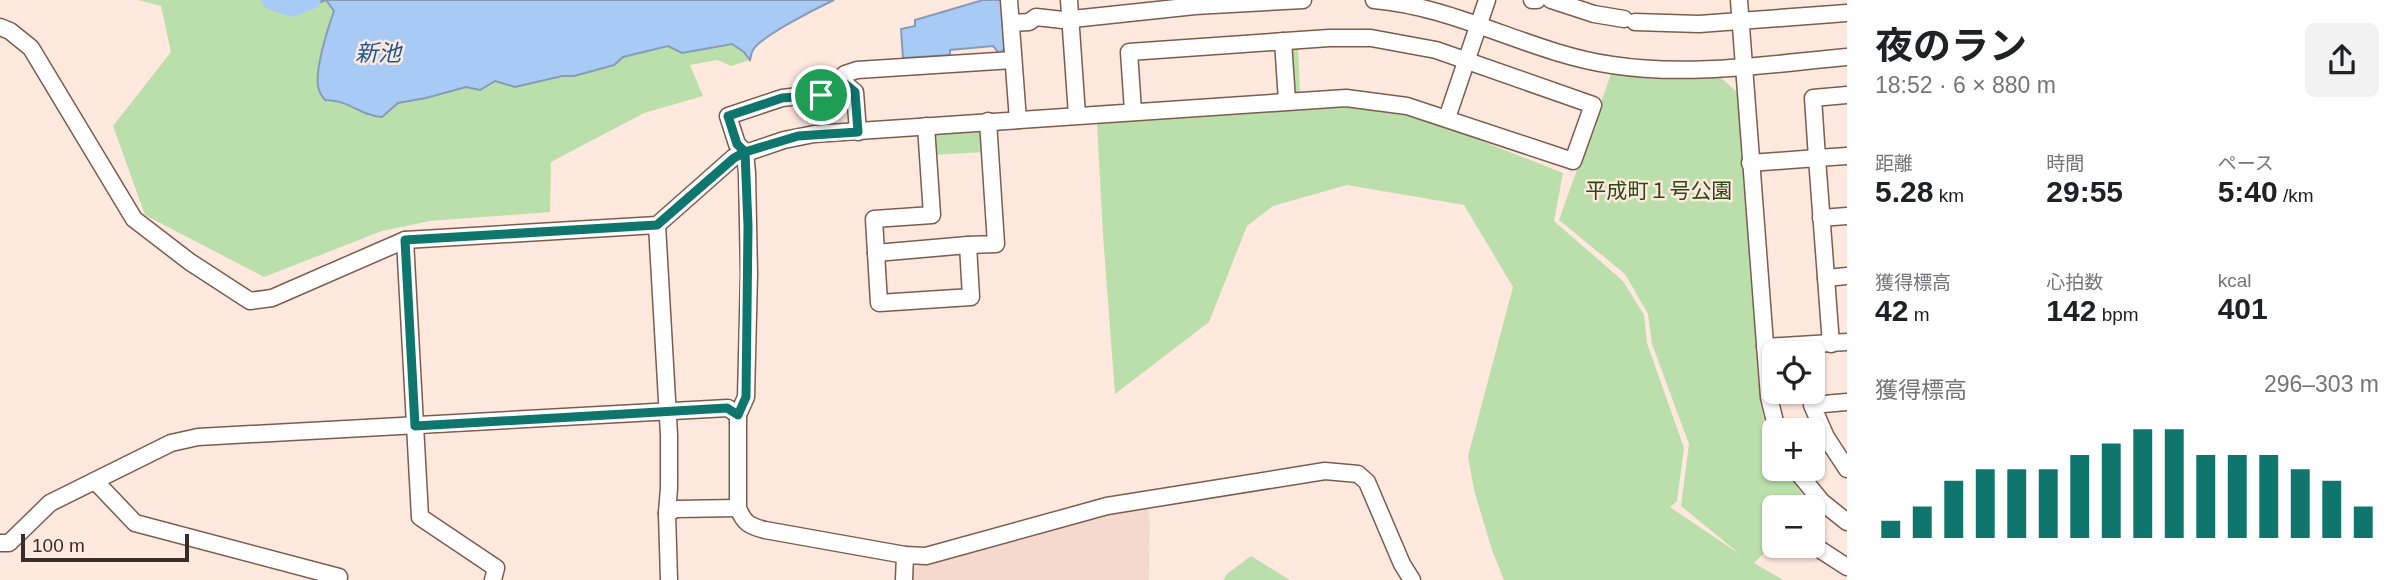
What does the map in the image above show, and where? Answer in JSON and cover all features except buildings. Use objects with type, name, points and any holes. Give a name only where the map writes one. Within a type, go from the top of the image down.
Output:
[{"type":"street","points":[[1009,0],[1018,120]]},
{"type":"street","points":[[1069,0],[1077,115]]},
{"type":"street","points":[[1011,23],[1029,22],[1036,17],[1046,17],[1052,21],[1195,6],[1303,0]]},
{"type":"street","points":[[1374,0],[1423,7],[1479,24],[1551,51],[1611,65],[1665,70],[1847,57]]},
{"type":"street","points":[[1447,118],[1487,0]]},
{"type":"street","points":[[1532,0],[1537,0]]},
{"type":"street","points":[[1551,0],[1594,14],[1678,24],[1847,13]]},
{"type":"street","points":[[1739,0],[1765,341]]},
{"type":"street","points":[[0,27],[10,31],[31,48],[134,219],[190,262],[250,301],[272,298],[405,240],[657,225],[734,158],[798,136],[1327,98],[1362,99],[1407,106],[1573,161],[1593,105],[1436,50],[1371,38],[1329,38],[1129,52],[1133,111]]},
{"type":"street","points":[[1283,41],[1287,101]]},
{"type":"street","points":[[1013,60],[857,70],[839,79],[826,93],[782,98],[728,116],[737,144],[745,152],[749,262],[746,397],[738,415],[738,508],[743,520],[750,527],[905,555],[926,556],[1107,506],[1325,471],[1359,474],[1367,482],[1402,564],[1412,580]]},
{"type":"street","points":[[839,79],[855,92],[858,132]]},
{"type":"street","points":[[1839,343],[1826,278],[1813,98],[1847,95]]},
{"type":"street","points":[[876,253],[996,244],[988,121]]},
{"type":"street","points":[[926,126],[932,215],[874,219],[879,303],[971,297],[968,245]]},
{"type":"street","points":[[1750,163],[1847,156]]},
{"type":"street","points":[[1821,218],[1847,216]]},
{"type":"street","points":[[657,225],[667,411],[669,580]]},
{"type":"street","points":[[405,240],[420,517],[496,568],[493,580]]},
{"type":"street","points":[[1826,278],[1847,276]]},
{"type":"street","points":[[1847,402],[1812,405],[1826,438],[1847,468]]},
{"type":"street","points":[[0,543],[9,543],[50,503],[171,443],[198,437],[727,408],[738,415]]},
{"type":"street","points":[[94,481],[135,523],[339,577]]},
{"type":"street","points":[[667,513],[676,509],[738,508]]},
{"type":"street","points":[[1825,511],[1847,522]]},
{"type":"street","points":[[1825,553],[1847,567]]},
{"type":"street","points":[[904,580],[905,555]]},
{"type":"shaded area","points":[[1147,503],[1150,521],[1149,580],[910,580],[911,567]]},
{"type":"green space","points":[[138,0],[297,0],[299,11],[327,0],[334,12],[323,50],[318,89],[369,116],[382,117],[398,103],[466,87],[480,90],[495,81],[515,87],[562,76],[575,76],[614,65],[623,57],[668,46],[682,53],[732,44],[750,60],[731,66],[717,60],[690,65],[703,96],[644,113],[551,162],[550,212],[430,221],[382,231],[264,277],[145,215],[113,126],[171,52],[161,6]]},
{"type":"green space","name":"平成町１号公園","points":[[1287,44],[1298,44],[1300,95],[1358,92],[1563,173],[1554,221],[1623,281],[1644,315],[1647,343],[1684,448],[1677,501],[1670,507],[1741,555],[1681,506],[1689,444],[1652,344],[1648,314],[1625,274],[1559,220],[1611,74],[1691,77],[1718,75],[1738,93],[1759,389],[1764,418],[1762,481],[1793,481],[1803,495],[1762,495],[1762,555],[1754,563],[1783,580],[1504,580],[1474,490],[1468,456],[1513,287],[1464,205],[1347,185],[1273,206],[1247,226],[1209,322],[1115,394],[1096,105],[1291,95]]},
{"type":"green space","points":[[978,127],[983,133],[984,152],[932,155],[931,135],[937,130]]},
{"type":"green space","points":[[1251,556],[1290,580],[1223,580]]},
{"type":"water","points":[[297,0],[326,0],[298,11]]},
{"type":"water","name":"新池","points":[[326,0],[834,0],[767,37],[753,50],[750,60],[732,44],[682,53],[668,46],[623,57],[614,65],[574,76],[562,76],[515,87],[495,81],[480,90],[466,87],[398,103],[382,117],[366,114],[341,102],[325,100],[320,93],[318,73],[334,11]]},
{"type":"water","points":[[983,0],[1001,0],[1006,46],[1000,54],[993,46],[950,50],[950,55],[903,58],[901,29],[915,26],[915,20]]},
{"type":"waterway","name":"新池","points":[[271,0],[291,7],[311,0]]},
{"type":"route","points":[[821,95],[782,98],[728,116],[737,144],[745,152],[734,158],[657,225],[405,240],[415,426],[727,408],[738,415],[746,397],[749,274],[745,152],[798,136],[858,132],[855,92],[839,79],[830,90],[821,95]]}]
